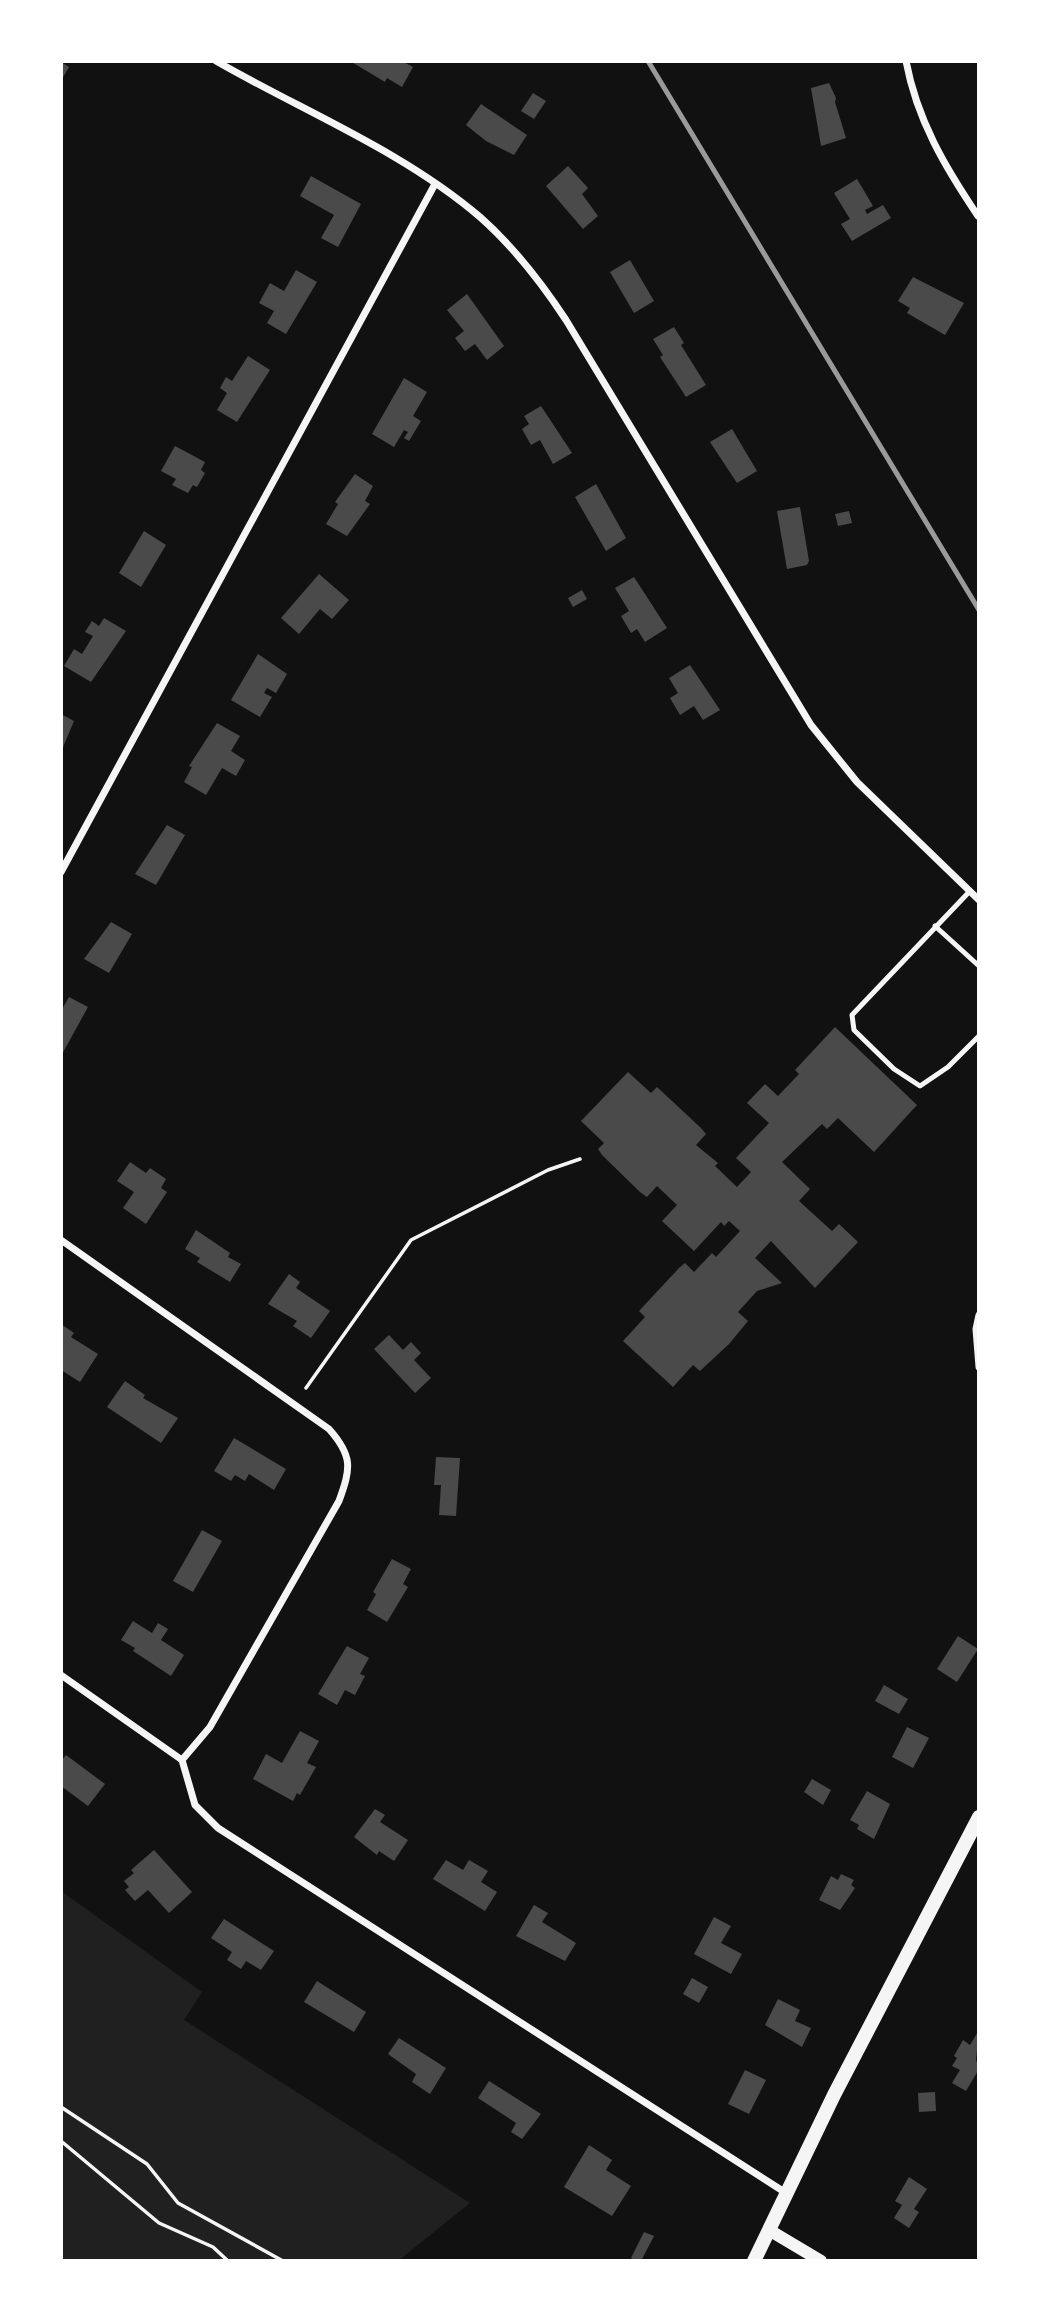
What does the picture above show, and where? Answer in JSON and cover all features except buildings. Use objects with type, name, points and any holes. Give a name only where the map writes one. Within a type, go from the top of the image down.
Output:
[{"type":"main road","points":[[754,2261],[786,2193],[979,1817]]},
{"type":"street","points":[[216,61],[383,152],[435,184],[478,216],[504,240],[548,293],[811,725],[857,782],[979,900]]},
{"type":"street","points":[[906,61],[911,89],[922,120],[944,165],[978,216]]},
{"type":"street","points":[[61,872],[435,184]]},
{"type":"street","points":[[61,1240],[329,1429],[346,1448],[349,1474],[339,1502],[210,1727],[182,1760]]},
{"type":"street","points":[[979,1315],[976,1329],[979,1367]]},
{"type":"street","points":[[61,1675],[182,1760],[195,1805],[218,1828],[786,2193]]},
{"type":"street","points":[[769,2230],[821,2261]]},
{"type":"lane","points":[[970,891],[852,1015],[855,1030],[913,1084],[920,1086],[948,1067],[979,1036]]},
{"type":"lane","points":[[935,926],[979,966]]},
{"type":"path","points":[[306,1388],[411,1240],[548,1170],[579,1159]]},
{"type":"path","points":[[61,2107],[148,2164],[178,2203],[283,2261]]},
{"type":"path","points":[[61,2141],[159,2223],[213,2248],[228,2261]]},
{"type":"shaded area","points":[[61,1891],[202,1992],[184,2020],[470,2203],[398,2261],[61,2261]]},
{"type":"railway","points":[[648,61],[979,610]]}]
